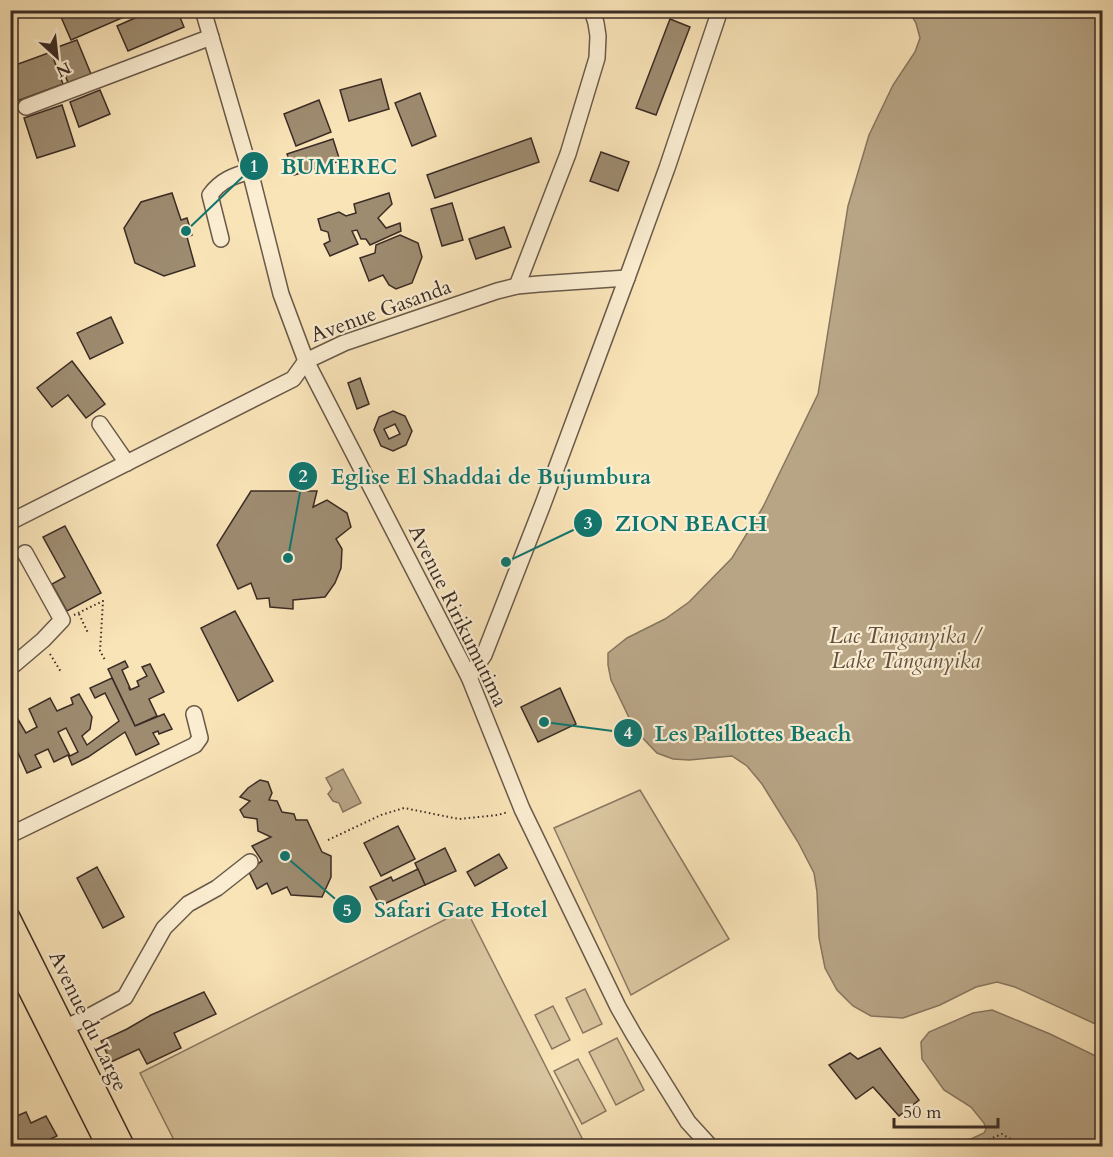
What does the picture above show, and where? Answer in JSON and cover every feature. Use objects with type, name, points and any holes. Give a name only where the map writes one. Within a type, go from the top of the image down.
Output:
[{"type":"main road","name":"Avenue du Large","points":[[10,916],[14,953],[125,1146]]},
{"type":"main road","name":"Avenue du Large","points":[[58,1031],[106,1146]]},
{"type":"street","name":"Avenue Ririkumutima","points":[[203,10],[250,171],[281,294],[306,361],[469,677],[522,809],[624,1016],[688,1122],[710,1146]]},
{"type":"street","points":[[517,286],[568,154],[597,58],[598,36],[592,10]]},
{"type":"street","points":[[469,677],[484,655],[543,504],[667,168],[720,10]]},
{"type":"street","points":[[26,106],[211,37]]},
{"type":"street","points":[[221,239],[210,195],[218,184],[250,171]]},
{"type":"street","name":"Avenue Gasanda","points":[[10,522],[293,379],[306,361],[344,343],[517,286],[627,279]]},
{"type":"street","points":[[100,424],[127,463]]},
{"type":"street","points":[[10,668],[43,640],[62,620],[25,552]]},
{"type":"street","points":[[10,835],[195,745],[200,738],[194,714]]},
{"type":"street","points":[[58,1031],[125,997],[164,928],[188,904],[217,888],[250,862]]},
{"type":"path","points":[[62,620],[103,601],[100,651],[105,660]]},
{"type":"path","points":[[79,613],[88,633]]},
{"type":"path","points":[[43,640],[61,672]]},
{"type":"path","points":[[327,840],[381,814],[404,808],[459,819],[498,815],[522,809]]},
{"type":"path","points":[[972,1146],[1002,1134],[1023,1146]]},
{"type":"path","points":[[942,1144],[947,1146]]},
{"type":"shaded area","points":[[640,790],[729,939],[631,995],[554,828]]},
{"type":"shaded area","points":[[466,909],[586,1146],[177,1146],[140,1073]]},
{"type":"shaded area","points":[[585,989],[602,1024],[583,1033],[566,998]]},
{"type":"shaded area","points":[[553,1006],[570,1040],[552,1049],[535,1015]]},
{"type":"shaded area","points":[[617,1038],[644,1090],[616,1105],[589,1052]]},
{"type":"shaded area","points":[[578,1059],[606,1111],[582,1124],[554,1071]]},
{"type":"water","name":"Lac Tanganyika / Lake Tanganyika","points":[[909,11],[1102,11],[1102,1027],[1015,987],[997,982],[976,987],[940,1005],[903,1018],[871,1016],[853,1006],[837,990],[825,968],[819,938],[814,873],[798,842],[762,784],[747,766],[732,756],[689,760],[673,759],[657,753],[635,730],[611,680],[608,665],[608,653],[627,638],[665,619],[689,602],[732,558],[763,507],[818,394],[848,206],[869,135],[893,85],[915,52],[920,38],[916,23]]},
{"type":"water","points":[[343,769],[361,803],[343,812],[339,803],[333,801],[328,794],[332,789],[326,778]]},
{"type":"water","points":[[992,1010],[1102,1059],[1102,1146],[938,1146],[971,1139],[984,1133],[986,1129],[971,1107],[944,1090],[922,1059],[921,1042],[929,1032],[973,1013]]},
{"type":"building","points":[[58,10],[140,10],[71,40]]},
{"type":"building","points":[[153,10],[177,10],[184,27],[128,51],[117,26]]},
{"type":"building","points":[[670,19],[690,27],[656,115],[636,108]]},
{"type":"building","points":[[77,40],[91,74],[68,83],[55,48]]},
{"type":"building","points":[[51,52],[63,84],[17,101],[10,83],[10,67]]},
{"type":"building","points":[[381,79],[389,109],[349,121],[340,90]]},
{"type":"building","points":[[100,90],[110,114],[79,127],[70,102]]},
{"type":"building","points":[[420,93],[436,136],[412,146],[395,103]]},
{"type":"building","points":[[319,100],[331,132],[296,146],[284,114]]},
{"type":"building","points":[[62,105],[75,146],[37,158],[24,118]]},
{"type":"building","points":[[531,138],[539,162],[435,198],[427,175]]},
{"type":"building","points":[[333,139],[340,161],[294,175],[287,154]]},
{"type":"building","points":[[601,152],[629,162],[618,191],[590,181]]},
{"type":"building","points":[[172,193],[181,220],[187,218],[192,235],[187,237],[195,266],[164,276],[135,263],[124,228],[141,202]]},
{"type":"building","points":[[389,193],[392,204],[378,218],[386,228],[400,223],[401,231],[370,245],[366,239],[361,239],[357,230],[352,231],[358,244],[330,256],[324,244],[330,241],[328,232],[321,230],[318,219],[339,212],[346,216],[356,213],[354,204]]},
{"type":"building","points":[[452,203],[463,240],[442,246],[431,209]]},
{"type":"building","points":[[504,227],[511,247],[476,259],[469,239]]},
{"type":"building","points":[[400,235],[418,243],[422,257],[412,283],[396,289],[389,285],[383,275],[369,281],[360,258],[375,253],[376,245]]},
{"type":"building","points":[[111,317],[123,343],[90,359],[77,333]]},
{"type":"building","points":[[72,361],[105,404],[86,418],[68,395],[52,407],[37,388]]},
{"type":"building","points":[[360,378],[369,404],[357,409],[348,383]]},
{"type":"building","points":[[393,411],[405,416],[412,431],[406,445],[393,451],[381,446],[374,430],[379,417]],"holes":[[[395,424],[400,434],[389,439],[384,429]]]},
{"type":"building","points":[[251,491],[317,491],[313,507],[327,500],[347,513],[351,527],[336,539],[342,549],[341,568],[335,583],[325,597],[293,600],[293,609],[270,607],[269,598],[257,599],[251,583],[238,589],[217,545]]},
{"type":"building","points":[[65,526],[101,593],[67,611],[52,584],[65,577],[43,537]]},
{"type":"building","points":[[235,611],[273,681],[238,701],[201,628]]},
{"type":"building","points":[[125,661],[128,667],[122,670],[130,690],[139,686],[137,681],[147,676],[142,667],[150,664],[164,692],[149,699],[157,716],[135,726],[108,669]]},
{"type":"building","points":[[112,678],[135,726],[164,714],[172,729],[159,734],[158,731],[153,733],[159,744],[136,755],[125,732],[72,765],[68,755],[54,762],[48,749],[35,755],[41,767],[27,773],[14,744],[10,746],[10,719],[16,716],[26,733],[37,727],[29,709],[50,698],[57,711],[73,704],[71,698],[79,694],[92,717],[90,729],[82,736],[87,745],[119,721],[105,693],[95,698],[90,688]],"holes":[[[66,728],[78,752],[70,756],[58,732]]]},
{"type":"building","points":[[560,688],[576,724],[538,742],[521,707]]},
{"type":"building","points":[[260,780],[268,782],[272,793],[269,800],[277,801],[282,812],[294,814],[296,820],[307,820],[322,852],[331,856],[331,877],[322,897],[291,895],[287,887],[272,894],[267,883],[257,889],[248,870],[262,861],[252,846],[271,837],[258,831],[257,819],[244,817],[240,810],[250,801],[240,797]]},
{"type":"building","points":[[398,826],[415,859],[381,876],[364,843]]},
{"type":"building","points":[[445,848],[456,871],[425,885],[415,863]]},
{"type":"building","points":[[499,854],[507,868],[475,886],[467,872]]},
{"type":"building","points":[[97,867],[124,917],[103,928],[77,878]]},
{"type":"building","points":[[418,869],[425,885],[380,906],[370,887],[391,877],[393,881]]},
{"type":"building","points":[[204,992],[216,1014],[174,1033],[181,1048],[147,1064],[139,1049],[111,1062],[101,1041],[151,1015]]},
{"type":"building","points":[[880,1048],[919,1100],[899,1116],[873,1087],[856,1099],[829,1065],[850,1053],[858,1059]]},
{"type":"building","points":[[26,1112],[31,1123],[46,1116],[57,1136],[42,1143],[43,1146],[10,1146],[10,1134],[12,1133],[10,1119]]},
{"type":"building","points":[[911,1140],[912,1146],[888,1146],[893,1141]]},
{"type":"place","name":"BUMEREC","points":[[186,231]]},
{"type":"place","name":"Eglise El Shaddai de Bujumbura","points":[[288,558]]},
{"type":"place","name":"ZION BEACH","points":[[506,562]]},
{"type":"place","name":"Les Paillottes Beach","points":[[544,722]]},
{"type":"place","name":"Safari Gate Hotel","points":[[285,856]]}]
